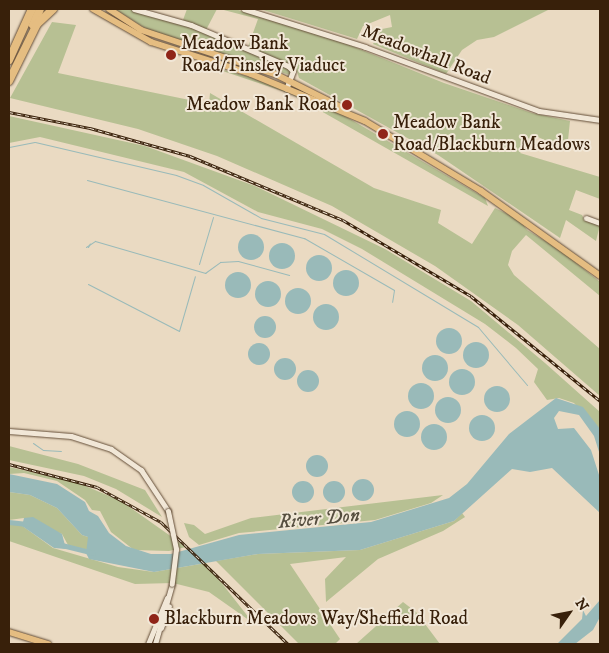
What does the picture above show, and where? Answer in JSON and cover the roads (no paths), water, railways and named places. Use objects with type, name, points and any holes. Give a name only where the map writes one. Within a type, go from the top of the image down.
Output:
[{"type":"highway","points":[[9,55],[31,9]]},
{"type":"highway","points":[[9,60],[31,9]]},
{"type":"highway","points":[[9,75],[40,9]]},
{"type":"highway","points":[[9,81],[43,17],[53,9]]},
{"type":"main road","points":[[93,9],[150,42],[348,112]]},
{"type":"main road","points":[[108,9],[141,30],[290,80],[481,191],[600,276]]},
{"type":"main road","points":[[197,58],[199,50]]},
{"type":"main road","points":[[9,632],[48,644]]},
{"type":"street","points":[[134,9],[191,25],[288,66],[293,70],[286,89]]},
{"type":"street","name":"Meadowhall Road","points":[[244,9],[365,47],[539,111],[600,120]]},
{"type":"street","points":[[586,218],[600,223]]},
{"type":"street","points":[[9,431],[71,436],[111,449],[141,470],[168,511],[176,549],[172,584],[155,644]]},
{"type":"street","points":[[148,644],[169,596]]},
{"type":"water","points":[[251,234],[260,238],[264,247],[260,256],[251,260],[242,256],[238,247],[242,238]]},
{"type":"water","points":[[282,243],[291,247],[295,256],[291,265],[282,269],[273,265],[269,256],[273,247]]},
{"type":"water","points":[[319,255],[328,259],[332,268],[328,277],[319,281],[310,277],[306,268],[310,259]]},
{"type":"water","points":[[346,270],[355,274],[359,283],[355,292],[346,296],[337,292],[333,283],[337,274]]},
{"type":"water","points":[[238,272],[247,276],[251,285],[247,294],[238,298],[229,294],[225,285],[229,276]]},
{"type":"water","points":[[268,281],[277,285],[281,294],[277,303],[268,307],[259,303],[255,294],[259,285]]},
{"type":"water","points":[[298,288],[307,292],[311,301],[307,310],[298,314],[289,310],[285,301],[289,292]]},
{"type":"water","points":[[326,304],[335,308],[339,317],[335,326],[326,330],[317,326],[313,317],[317,308]]},
{"type":"water","points":[[265,316],[273,319],[276,327],[273,335],[265,338],[257,335],[254,327],[257,319]]},
{"type":"water","points":[[449,328],[458,332],[462,341],[458,350],[449,354],[440,350],[436,341],[440,332]]},
{"type":"water","points":[[476,342],[485,346],[489,355],[485,364],[476,368],[467,364],[463,355],[467,346]]},
{"type":"water","points":[[259,343],[267,346],[270,354],[267,362],[259,365],[251,362],[248,354],[251,346]]},
{"type":"water","points":[[435,355],[444,359],[448,368],[444,377],[435,381],[426,377],[422,368],[426,359]]},
{"type":"water","points":[[285,358],[293,361],[296,369],[293,377],[285,380],[277,377],[274,369],[277,361]]},
{"type":"water","points":[[462,369],[471,373],[475,382],[471,391],[462,395],[453,391],[449,382],[453,373]]},
{"type":"water","points":[[308,370],[316,373],[319,381],[316,389],[308,392],[300,389],[297,381],[300,373]]},
{"type":"water","points":[[421,383],[430,387],[434,396],[430,405],[421,409],[412,405],[408,396],[412,387]]},
{"type":"water","points":[[497,386],[506,390],[510,399],[506,408],[497,412],[488,408],[484,399],[488,390]]},
{"type":"water","points":[[448,397],[457,401],[461,410],[457,419],[448,423],[439,419],[435,410],[439,401]]},
{"type":"water","points":[[556,398],[583,407],[600,429],[600,455],[594,436],[579,415],[559,411],[554,418],[558,429],[574,428],[591,450],[600,478],[600,513],[552,468],[530,472],[512,469],[454,521],[360,550],[258,554],[154,572],[89,559],[86,553],[88,537],[82,535],[57,508],[30,495],[9,492],[9,474],[57,484],[85,502],[89,511],[98,516],[109,533],[126,546],[151,554],[171,554],[239,535],[371,522],[449,498],[467,484],[509,434]]},
{"type":"water","points":[[407,411],[416,415],[420,424],[416,433],[407,437],[398,433],[394,424],[398,415]]},
{"type":"water","points":[[482,415],[491,419],[495,428],[491,437],[482,441],[473,437],[469,428],[473,419]]},
{"type":"water","points":[[434,424],[443,428],[447,437],[443,446],[434,450],[425,446],[421,437],[425,428]]},
{"type":"water","points":[[317,455],[325,458],[328,466],[325,474],[317,477],[309,474],[306,466],[309,458]]},
{"type":"water","points":[[363,479],[371,482],[374,490],[371,498],[363,501],[355,498],[352,490],[355,482]]},
{"type":"water","points":[[303,481],[311,484],[314,492],[311,500],[303,503],[295,500],[292,492],[295,484]]},
{"type":"water","points":[[334,481],[342,484],[345,492],[342,500],[334,503],[326,500],[323,492],[326,484]]},
{"type":"water","points":[[33,517],[62,534],[66,549],[54,548],[22,526],[24,518]]},
{"type":"water","points":[[600,600],[600,617],[593,630],[575,644],[557,644],[582,619],[583,610],[586,616]]},
{"type":"waterway","points":[[9,147],[35,142],[176,175],[203,185],[261,218],[324,234],[478,327],[527,385]]},
{"type":"waterway","points":[[87,180],[304,238],[394,290],[392,302]]},
{"type":"waterway","points":[[199,264],[213,217]]},
{"type":"waterway","points":[[86,247],[95,241],[205,273],[220,262],[238,261],[289,275]]},
{"type":"waterway","points":[[88,247],[90,243]]},
{"type":"waterway","points":[[88,284],[179,331],[195,276]]},
{"type":"waterway","points":[[33,443],[43,450],[61,451]]},
{"type":"waterway","points":[[9,522],[27,524]]},
{"type":"waterway","points":[[62,545],[93,553]]},
{"type":"railway","points":[[9,112],[90,128],[190,156],[343,220],[471,296],[600,401]]},
{"type":"railway","points":[[9,464],[97,487],[161,522],[288,644]]},
{"type":"place","name":"Meadow Bank Road/Tinsley Viaduct","points":[[171,55]]},
{"type":"place","name":"Meadow Bank Road","points":[[347,105]]},
{"type":"place","name":"Meadow Bank Road/Blackburn Meadows","points":[[383,134]]},
{"type":"place","name":"Blackburn Meadows Way/Sheffield Road","points":[[154,619]]},
{"type":"water label","name":"River Don","points":[[319,519]]}]
